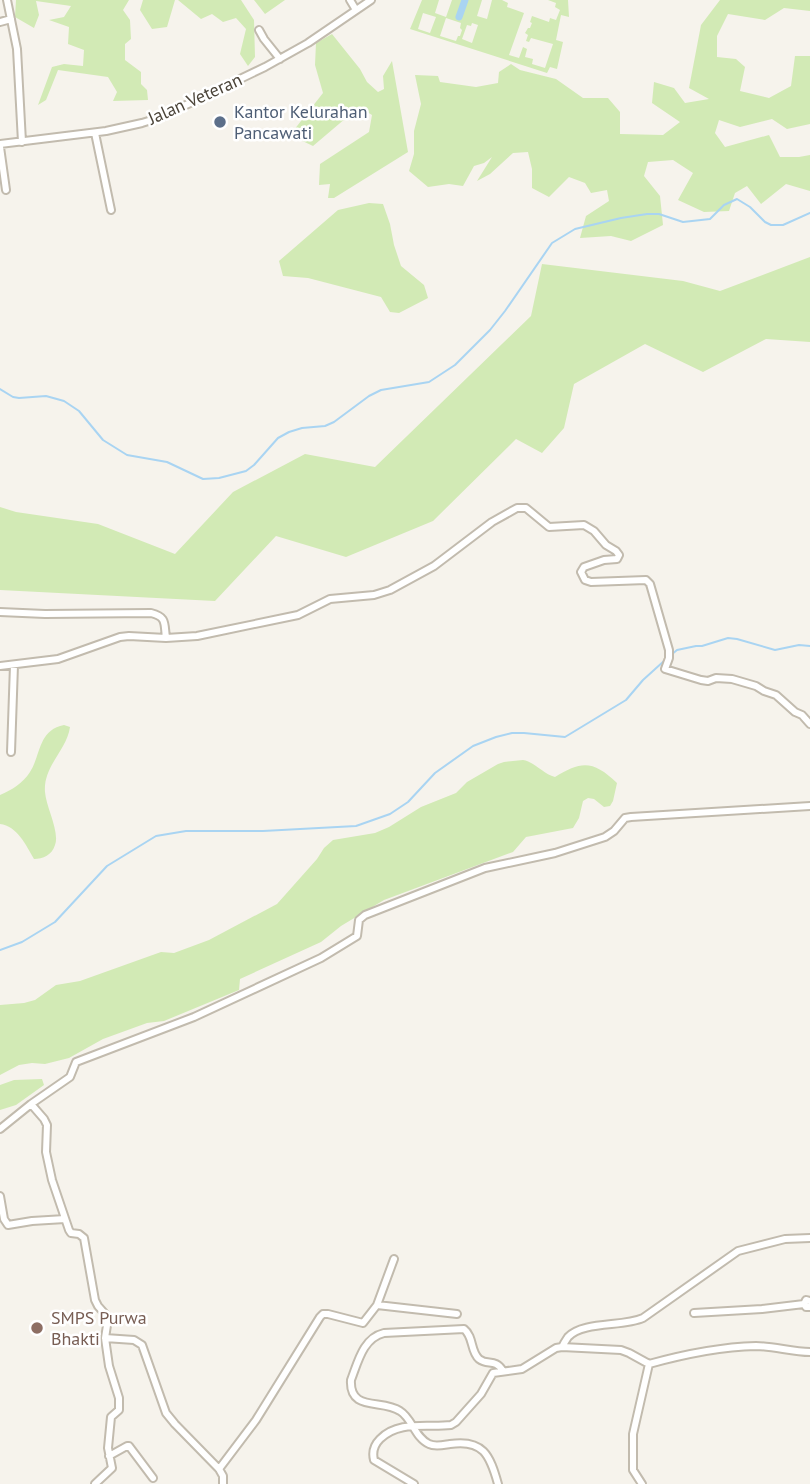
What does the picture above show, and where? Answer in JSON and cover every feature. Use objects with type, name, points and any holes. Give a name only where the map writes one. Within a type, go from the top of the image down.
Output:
[{"type":"street","points":[[7,0],[18,49],[22,142]]},
{"type":"street","points":[[350,0],[356,10]]},
{"type":"street","name":"Jalan Veteran","points":[[0,146],[96,133],[142,124],[161,117],[280,59],[371,0]]},
{"type":"street","points":[[0,22],[11,19]]},
{"type":"street","points":[[259,30],[280,59]]},
{"type":"street","points":[[96,133],[111,210]]},
{"type":"street","points":[[0,146],[6,190]]},
{"type":"street","points":[[0,666],[68,656],[120,637],[197,636],[298,615],[330,599],[374,595],[390,590],[434,566],[498,518],[517,508],[526,508],[549,527],[584,525],[616,551],[619,555],[617,559],[584,567],[581,572],[585,580],[646,580],[650,584],[669,650],[665,669],[701,680],[732,679],[756,686],[779,696],[810,724]]},
{"type":"street","points":[[0,612],[151,613],[160,615],[164,620],[166,638]]},
{"type":"street","points":[[11,752],[14,665]]},
{"type":"street","points":[[0,1129],[71,1076],[76,1062],[194,1017],[307,965],[355,938],[362,916],[485,869],[555,853],[605,837],[625,818],[810,806]]},
{"type":"street","points":[[31,1104],[47,1125],[46,1152],[52,1180],[71,1233],[84,1238],[95,1300],[108,1319],[105,1338],[109,1372],[119,1398],[118,1412],[111,1417],[108,1448],[112,1468],[95,1484]]},
{"type":"street","points":[[0,1196],[4,1219],[8,1225],[65,1219]]},
{"type":"street","points":[[562,1347],[569,1336],[579,1330],[643,1318],[738,1251],[785,1239],[810,1238]]},
{"type":"street","points":[[219,1469],[256,1420],[320,1317],[328,1314],[363,1322],[377,1305],[394,1259]]},
{"type":"street","points":[[694,1313],[808,1304]]},
{"type":"street","points":[[377,1305],[457,1314]]},
{"type":"street","points":[[498,1484],[492,1464],[477,1447],[465,1442],[440,1446],[429,1444],[398,1409],[357,1399],[352,1391],[351,1380],[365,1347],[377,1335],[384,1333],[464,1329],[470,1335],[481,1361],[497,1364],[503,1371]]},
{"type":"street","points":[[105,1338],[134,1340],[142,1345],[166,1413],[219,1469],[223,1484]]},
{"type":"street","points":[[414,1484],[376,1462],[372,1456],[382,1437],[400,1428],[451,1425],[481,1394],[493,1373],[522,1369],[556,1348],[621,1350],[649,1364],[706,1350],[755,1346],[810,1352]]},
{"type":"street","points":[[642,1484],[633,1470],[633,1434],[649,1364]]},
{"type":"street","points":[[110,1456],[129,1446],[153,1478]]},
{"type":"green space","points":[[16,0],[129,0],[123,10],[130,20],[131,39],[125,44],[125,60],[141,72],[141,84],[147,90],[148,100],[113,101],[117,92],[108,77],[58,70],[46,100],[38,105],[52,67],[64,64],[83,66],[84,50],[68,44],[69,27],[49,20],[64,17],[71,6],[36,1],[39,15],[34,28],[15,17]]},
{"type":"green space","points":[[143,0],[175,0],[167,27],[152,29],[140,10]]},
{"type":"green space","points":[[178,0],[241,0],[254,20],[255,57],[248,66],[240,54],[246,29],[236,18],[223,22],[212,14],[201,19]]},
{"type":"green space","points":[[254,0],[285,0],[265,14]]},
{"type":"green space","points":[[422,0],[439,0],[435,13],[446,17],[452,0],[482,0],[477,16],[487,19],[492,0],[502,0],[508,3],[507,7],[524,13],[509,55],[519,58],[523,47],[527,49],[525,57],[533,59],[532,64],[545,68],[553,44],[531,38],[529,42],[526,41],[528,35],[525,33],[530,28],[532,16],[549,22],[550,18],[556,20],[560,10],[555,7],[556,3],[548,0],[568,0],[569,17],[561,15],[556,40],[563,42],[557,69],[550,67],[547,73],[410,29]],"holes":[[[423,13],[436,17],[430,33],[418,29]],[[446,18],[461,23],[462,30],[456,41],[440,36]],[[472,23],[478,25],[472,43],[462,39],[467,25],[471,26]]]},
{"type":"green space","points":[[720,0],[810,0],[810,11],[784,8],[765,20],[728,14],[717,36],[717,57],[736,59],[745,67],[740,91],[769,98],[791,86],[795,56],[810,56],[810,124],[787,129],[772,119],[740,127],[719,120],[715,133],[725,147],[769,135],[780,157],[810,155],[810,191],[786,184],[761,204],[747,186],[735,193],[729,211],[704,212],[678,200],[693,173],[673,160],[648,162],[644,176],[660,196],[663,225],[631,241],[611,236],[580,238],[586,216],[609,201],[607,190],[591,193],[585,183],[569,177],[549,197],[532,188],[528,152],[513,153],[490,174],[477,181],[492,157],[474,166],[463,186],[449,184],[428,187],[409,171],[414,154],[414,131],[421,104],[415,75],[438,76],[440,82],[476,87],[498,83],[499,72],[511,64],[520,70],[556,79],[583,98],[608,98],[620,112],[620,134],[663,135],[680,122],[652,103],[654,82],[674,88],[685,103],[709,99],[689,88],[701,25]]},
{"type":"green space","points":[[332,34],[367,82],[378,92],[384,89],[383,76],[392,61],[408,152],[334,198],[328,198],[330,184],[319,185],[320,164],[369,132],[372,115],[359,107],[313,146],[290,135],[323,93],[315,65],[316,43]]},
{"type":"green space","points":[[369,203],[383,204],[401,266],[424,285],[428,298],[399,313],[390,312],[381,297],[308,278],[283,276],[279,261],[338,210]]},
{"type":"green space","points":[[810,257],[810,342],[766,339],[703,372],[645,344],[574,384],[564,428],[542,453],[516,439],[433,521],[346,557],[276,536],[215,601],[0,590],[0,507],[16,512],[98,524],[175,554],[233,492],[305,454],[375,467],[531,316],[542,264],[683,281],[720,291]]},
{"type":"green space","points":[[64,725],[70,727],[68,735],[45,783],[46,798],[56,833],[55,845],[47,856],[34,859],[16,832],[0,824],[0,795],[24,780],[49,732]]},
{"type":"green space","points":[[523,760],[555,777],[580,766],[588,765],[601,770],[617,783],[613,801],[610,806],[604,807],[588,798],[583,801],[579,818],[573,828],[526,837],[513,852],[384,900],[341,926],[321,942],[240,979],[239,990],[164,1021],[147,1023],[103,1039],[69,1058],[45,1064],[19,1065],[0,1075],[0,1005],[35,1000],[56,985],[80,981],[161,952],[174,953],[209,940],[277,904],[333,840],[375,833],[421,807],[456,793],[467,782],[498,764]]},
{"type":"green space","points":[[42,1079],[44,1085],[16,1105],[0,1110],[0,1085],[14,1080]]},
{"type":"waterway","points":[[459,17],[465,0]]},
{"type":"waterway","points":[[0,389],[13,397],[46,396],[64,401],[79,411],[103,440],[127,455],[167,462],[203,479],[219,478],[246,471],[278,438],[289,432],[325,426],[381,390],[429,382],[455,365],[490,330],[552,243],[575,229],[647,214],[659,214],[683,222],[710,219],[724,205],[737,199],[771,225],[783,225],[810,213]]},
{"type":"waterway","points":[[671,655],[677,650],[728,638],[775,650],[799,645],[810,646]]},
{"type":"waterway","points":[[0,950],[22,942],[55,922],[107,866],[156,836],[186,831],[263,831],[356,826],[390,814],[408,802],[435,773],[473,746],[512,733],[565,737],[626,700],[664,661]]},
{"type":"place","name":"Kantor Kelurahan Pancawati","points":[[220,122]]},
{"type":"place","name":"SMPS Purwa Bhakti","points":[[37,1328]]}]
